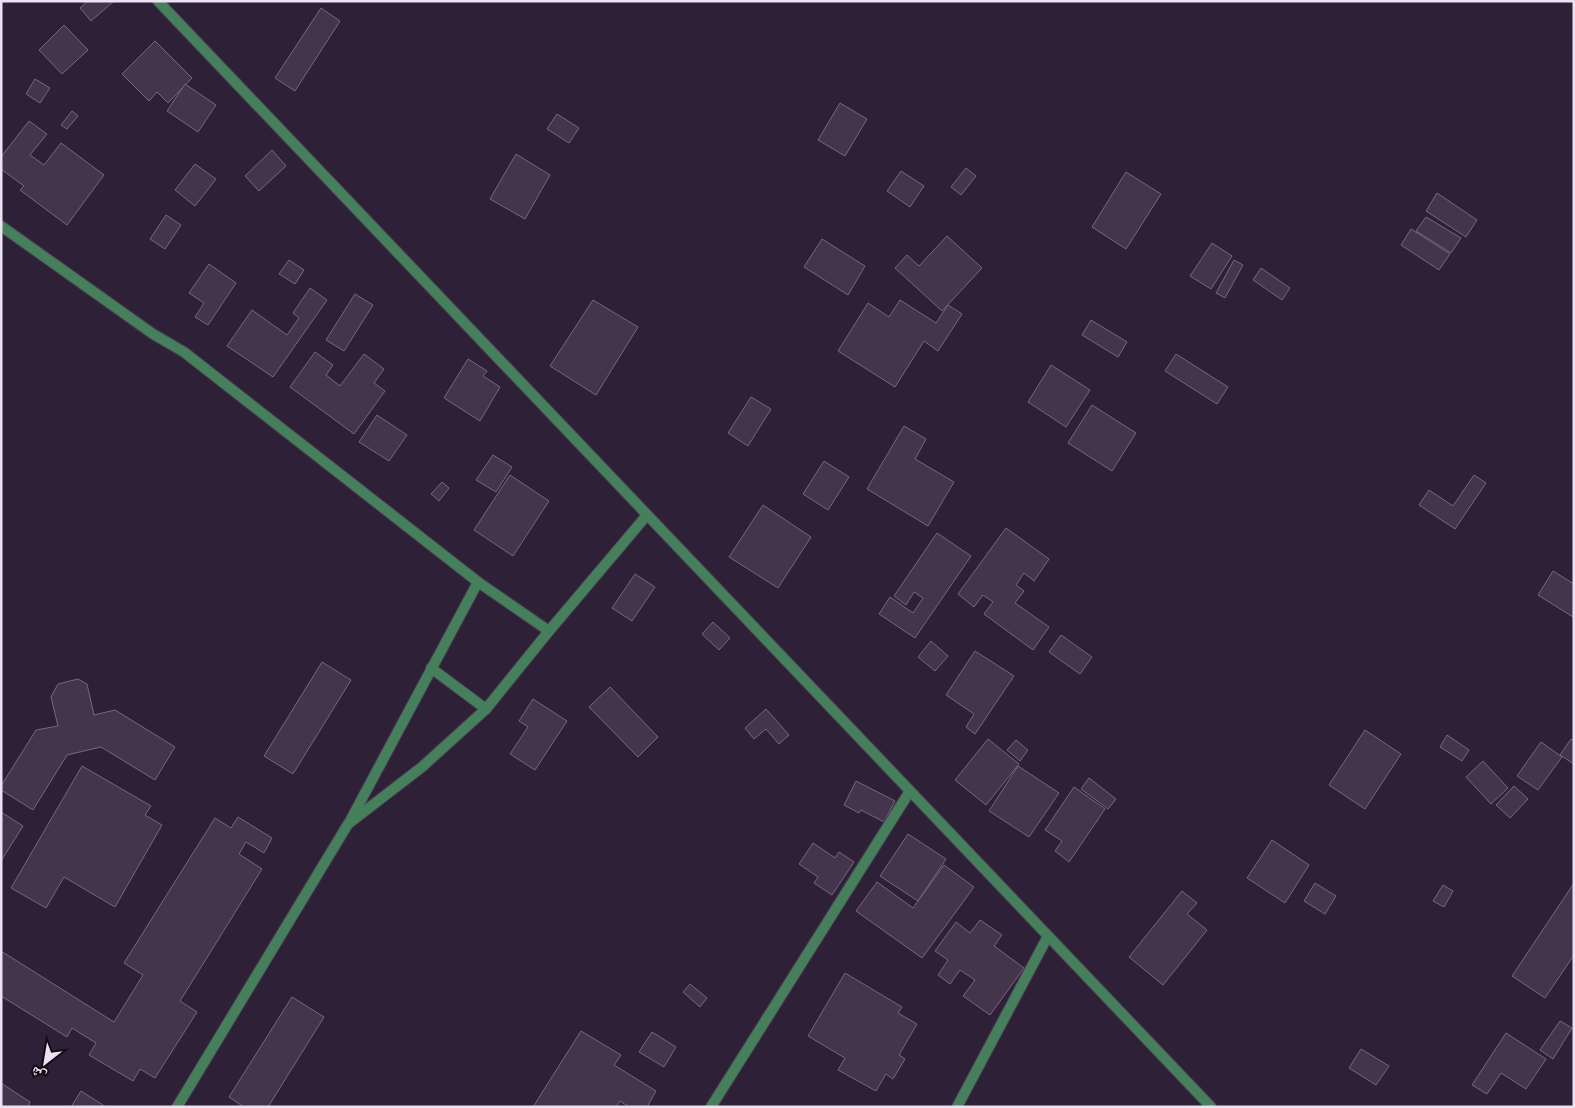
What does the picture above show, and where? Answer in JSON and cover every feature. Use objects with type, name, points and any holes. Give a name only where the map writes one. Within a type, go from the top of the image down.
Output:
[{"type":"street","points":[[158,1],[1211,1107]]},
{"type":"street","points":[[1,226],[153,334],[184,352],[478,582],[549,631]]},
{"type":"street","points":[[348,824],[422,767],[486,709],[647,515]]},
{"type":"street","points":[[177,1107],[348,824],[478,582]]},
{"type":"street","points":[[431,668],[486,709]]},
{"type":"street","points":[[711,1107],[910,791]]},
{"type":"street","points":[[957,1107],[1048,936]]},
{"type":"building","points":[[88,1],[114,1],[91,21],[80,8]]},
{"type":"building","points":[[321,8],[340,21],[295,91],[275,78]]},
{"type":"building","points":[[64,25],[88,50],[62,74],[39,50]]},
{"type":"building","points":[[155,41],[192,78],[168,103],[157,92],[149,101],[122,74]]},
{"type":"building","points":[[35,79],[50,88],[40,103],[26,94]]},
{"type":"building","points":[[185,84],[216,105],[198,132],[167,111]]},
{"type":"building","points":[[840,103],[867,119],[845,156],[818,140]]},
{"type":"building","points":[[72,111],[78,116],[67,129],[61,125]]},
{"type":"building","points":[[557,114],[579,128],[569,143],[547,129]]},
{"type":"building","points":[[29,121],[47,134],[30,155],[44,165],[61,143],[104,175],[67,225],[20,190],[24,186],[1,169],[1,157]]},
{"type":"building","points":[[272,150],[286,166],[259,191],[245,176]]},
{"type":"building","points":[[516,154],[550,175],[525,219],[490,199]]},
{"type":"building","points":[[195,164],[216,179],[195,206],[175,190]]},
{"type":"building","points":[[966,168],[976,176],[961,195],[951,187]]},
{"type":"building","points":[[901,171],[924,186],[910,207],[887,191]]},
{"type":"building","points":[[1126,172],[1161,194],[1126,249],[1092,227]]},
{"type":"building","points":[[1437,193],[1477,220],[1466,237],[1426,211]]},
{"type":"building","points":[[166,215],[181,225],[165,249],[150,239]]},
{"type":"building","points":[[1426,217],[1461,238],[1451,253],[1416,231]]},
{"type":"building","points":[[1411,229],[1450,254],[1439,270],[1401,245]]},
{"type":"building","points":[[947,236],[982,268],[942,311],[895,268],[907,255],[919,266]]},
{"type":"building","points":[[822,239],[865,266],[848,295],[804,267]]},
{"type":"building","points":[[1212,243],[1232,256],[1211,289],[1190,276]]},
{"type":"building","points":[[289,260],[304,270],[295,284],[279,274]]},
{"type":"building","points":[[1234,260],[1243,265],[1225,298],[1216,293]]},
{"type":"building","points":[[209,264],[236,283],[208,325],[195,317],[204,303],[189,293]]},
{"type":"building","points":[[1261,268],[1290,288],[1282,300],[1253,280]]},
{"type":"building","points":[[310,288],[327,300],[273,377],[227,346],[252,310],[287,335],[299,318],[293,313]]},
{"type":"building","points":[[355,294],[373,305],[344,351],[326,340]]},
{"type":"building","points":[[593,300],[638,327],[596,395],[550,366]]},
{"type":"building","points":[[900,300],[936,323],[948,305],[962,314],[938,351],[924,341],[895,387],[838,351],[868,303],[889,317]]},
{"type":"building","points":[[1091,320],[1127,342],[1118,357],[1082,335]]},
{"type":"building","points":[[315,352],[333,365],[326,375],[340,386],[364,354],[384,369],[374,383],[385,391],[354,434],[290,387]]},
{"type":"building","points":[[1176,354],[1228,387],[1217,404],[1165,371]]},
{"type":"building","points":[[468,359],[487,371],[483,376],[500,387],[480,421],[444,398]]},
{"type":"building","points":[[1051,365],[1090,390],[1066,427],[1028,402]]},
{"type":"building","points":[[751,397],[771,409],[748,446],[728,433]]},
{"type":"building","points":[[1092,405],[1136,433],[1112,471],[1068,443]]},
{"type":"building","points":[[377,415],[407,435],[389,461],[359,442]]},
{"type":"building","points":[[904,426],[926,439],[915,459],[954,482],[928,526],[867,489]]},
{"type":"building","points":[[493,455],[512,467],[496,492],[476,480]]},
{"type":"building","points":[[824,461],[849,477],[828,510],[803,494]]},
{"type":"building","points":[[510,475],[549,501],[513,556],[474,530]]},
{"type":"building","points":[[1474,475],[1486,483],[1455,529],[1419,505],[1429,490],[1453,506]]},
{"type":"building","points":[[442,482],[449,488],[439,501],[431,494]]},
{"type":"building","points":[[763,505],[811,537],[778,588],[729,557]]},
{"type":"building","points":[[1006,528],[1049,559],[1034,581],[1024,573],[1016,585],[1024,591],[1015,603],[1049,627],[1033,650],[984,614],[993,602],[983,595],[974,607],[958,594]]},
{"type":"building","points":[[937,533],[971,556],[915,638],[879,614],[890,597],[913,613],[923,598],[914,592],[906,605],[894,596]]},
{"type":"building","points":[[1553,571],[1574,584],[1573,617],[1538,595]]},
{"type":"building","points":[[635,574],[655,587],[632,621],[612,608]]},
{"type":"building","points":[[713,622],[730,638],[719,650],[702,634]]},
{"type":"building","points":[[1061,635],[1092,657],[1080,674],[1049,652]]},
{"type":"building","points":[[931,641],[948,656],[935,671],[918,657]]},
{"type":"building","points":[[975,651],[1014,676],[975,734],[966,727],[974,714],[946,695]]},
{"type":"building","points":[[322,662],[351,680],[293,774],[264,756]]},
{"type":"building","points":[[78,679],[87,684],[94,715],[115,710],[175,747],[155,780],[101,747],[67,755],[33,810],[1,790],[1,786],[36,730],[58,726],[51,697],[58,684]]},
{"type":"building","points":[[610,687],[658,737],[638,757],[589,707]]},
{"type":"building","points":[[533,699],[567,721],[535,770],[510,754],[528,727],[519,721]]},
{"type":"building","points":[[766,709],[789,735],[779,744],[766,729],[754,739],[745,728]]},
{"type":"building","points":[[1365,730],[1401,754],[1365,809],[1329,785]]},
{"type":"building","points":[[1447,735],[1469,750],[1462,761],[1440,747]]},
{"type":"building","points":[[988,739],[1019,764],[986,805],[955,780]]},
{"type":"building","points":[[1571,739],[1574,741],[1574,764],[1560,755]]},
{"type":"building","points":[[1016,740],[1028,750],[1020,761],[1007,750]]},
{"type":"building","points":[[1541,742],[1562,757],[1538,790],[1517,776]]},
{"type":"building","points":[[1483,761],[1508,788],[1491,804],[1466,777]]},
{"type":"building","points":[[82,766],[151,806],[145,815],[162,825],[115,907],[64,877],[46,908],[11,888]]},
{"type":"building","points":[[1018,766],[1059,793],[1029,837],[989,811]]},
{"type":"building","points":[[1089,778],[1116,799],[1108,809],[1081,789]]},
{"type":"building","points":[[856,781],[895,801],[884,822],[861,810],[859,813],[844,805]]},
{"type":"building","points":[[1514,786],[1528,799],[1510,818],[1496,805]]},
{"type":"building","points":[[1074,787],[1105,809],[1069,862],[1055,851],[1062,841],[1045,830]]},
{"type":"building","points":[[1,812],[23,826],[1,861]]},
{"type":"building","points":[[238,817],[272,838],[264,853],[246,842],[239,854],[262,869],[180,1001],[197,1012],[155,1078],[140,1069],[133,1081],[89,1055],[96,1043],[72,1028],[67,1037],[1,996],[1,951],[114,1022],[143,975],[124,963],[215,818],[231,828]]},
{"type":"building","points":[[908,834],[946,859],[918,901],[880,876]]},
{"type":"building","points":[[1272,840],[1309,865],[1285,903],[1247,878]]},
{"type":"building","points":[[813,843],[835,858],[839,852],[854,862],[832,895],[814,883],[818,877],[799,864]]},
{"type":"building","points":[[944,865],[974,887],[922,958],[856,911],[877,882],[913,908]]},
{"type":"building","points":[[1315,883],[1336,896],[1325,914],[1304,901]]},
{"type":"building","points":[[1574,883],[1574,955],[1545,998],[1512,976]]},
{"type":"building","points":[[1443,885],[1453,891],[1444,907],[1433,901]]},
{"type":"building","points":[[1182,891],[1197,903],[1187,914],[1207,930],[1163,985],[1129,957]]},
{"type":"building","points":[[980,920],[1002,935],[994,946],[1024,968],[990,1015],[963,996],[975,980],[960,970],[950,984],[938,975],[948,960],[935,951],[956,922],[970,933]]},
{"type":"building","points":[[845,973],[902,1007],[898,1013],[917,1024],[899,1055],[905,1059],[893,1079],[886,1074],[876,1091],[838,1070],[845,1058],[808,1036]]},
{"type":"building","points":[[690,984],[707,998],[700,1007],[683,992]]},
{"type":"building","points":[[292,997],[324,1017],[268,1107],[244,1107],[229,1097]]},
{"type":"building","points":[[1560,1021],[1572,1028],[1553,1059],[1540,1050]]},
{"type":"building","points":[[581,1031],[621,1055],[614,1065],[656,1091],[647,1107],[629,1107],[620,1101],[616,1107],[533,1107]]},
{"type":"building","points":[[652,1032],[676,1047],[664,1067],[639,1052]]},
{"type":"building","points":[[1506,1033],[1546,1059],[1526,1089],[1501,1073],[1487,1094],[1472,1085]]},
{"type":"building","points":[[1361,1049],[1389,1066],[1376,1085],[1349,1068]]},
{"type":"building","points":[[1,1083],[30,1102],[28,1107],[1,1107]]},
{"type":"building","points":[[81,1091],[106,1107],[71,1107]]}]
